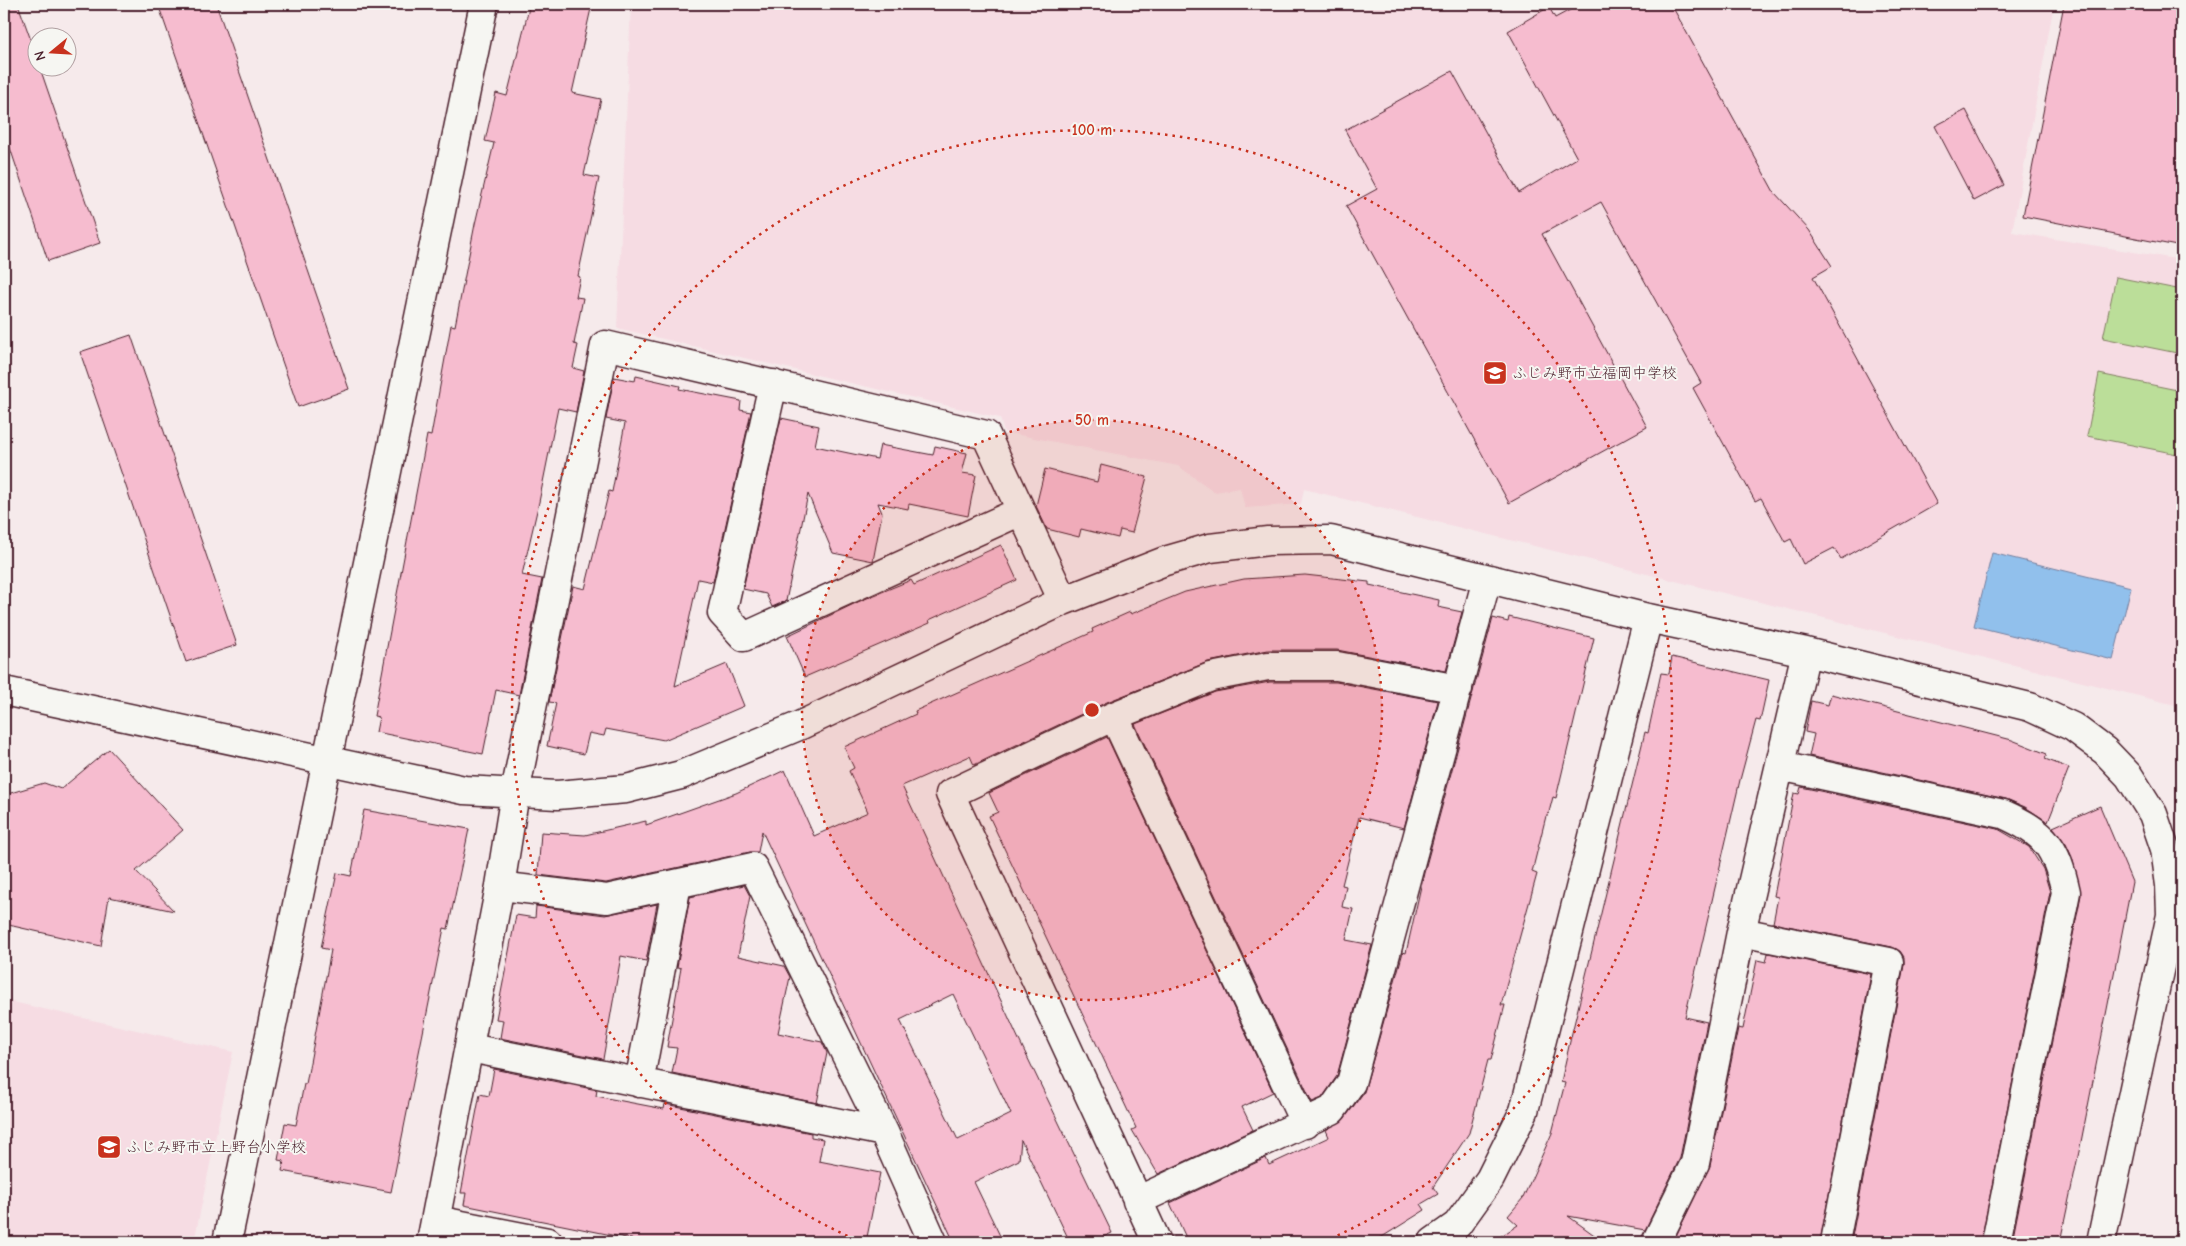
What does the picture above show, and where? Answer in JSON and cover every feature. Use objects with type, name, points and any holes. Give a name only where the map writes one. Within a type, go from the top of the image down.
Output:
[{"type":"street","points":[[227,1242],[326,760],[477,5]]},
{"type":"street","points":[[548,1242],[434,1231],[500,886],[515,793],[605,345],[986,435],[1063,602]]},
{"type":"street","points":[[773,384],[722,613],[744,638],[1021,512]]},
{"type":"street","points":[[4,691],[464,790],[557,795],[626,789],[681,775],[800,725],[1063,602],[1125,576],[1210,548],[1268,541],[1331,540],[1648,618],[1806,652],[2030,707],[2073,727],[2105,751],[2129,776],[2153,814],[2165,849],[2170,885],[2170,915],[2100,1242]]},
{"type":"street","points":[[1137,1201],[1332,1110],[1351,1083],[1487,579]]},
{"type":"street","points":[[1433,1242],[1457,1225],[1490,1178],[1524,1111],[1648,618]]},
{"type":"street","points":[[1656,1242],[1695,1163],[1741,932],[1806,652]]},
{"type":"street","points":[[1157,1242],[950,794],[1114,716],[1211,677],[1268,666],[1337,666],[1458,689]]},
{"type":"street","points":[[1114,716],[1305,1124]]},
{"type":"street","points":[[1780,766],[2003,814],[2028,825],[2048,843],[2060,864],[2066,892],[1996,1242]]},
{"type":"street","points":[[500,886],[607,900],[753,867],[884,1132],[933,1242]]},
{"type":"street","points":[[638,1083],[677,884]]},
{"type":"street","points":[[1741,932],[1889,962],[1835,1242]]},
{"type":"street","points":[[470,1048],[884,1132]]},
{"type":"shaded area","name":"ふじみ野市立福岡中学校","points":[[631,4],[2054,4],[2012,232],[2182,260],[2182,675],[2175,705],[1304,489],[1301,504],[1245,508],[1240,488],[1215,492],[1178,466],[1004,432],[1000,418],[617,328]]},
{"type":"shaded area","name":"ふじみ野市立上野台小学校","points":[[4,1000],[233,1052],[194,1242],[4,1242]]},
{"type":"green space","points":[[2116,277],[2182,290],[2182,354],[2103,338]]},
{"type":"green space","points":[[2099,374],[2182,391],[2182,455],[2087,436]]},
{"type":"water","points":[[1992,553],[2131,587],[2113,660],[1974,626]]},
{"type":"building","points":[[4,4],[18,4],[28,32],[28,78],[43,78],[100,243],[48,261],[4,130]]},
{"type":"building","points":[[158,4],[216,4],[349,389],[298,407]]},
{"type":"building","points":[[530,4],[592,4],[572,93],[601,99],[584,175],[599,178],[578,276],[580,277],[576,297],[583,298],[574,344],[578,345],[573,368],[584,371],[576,412],[558,408],[522,575],[542,579],[519,695],[496,690],[483,754],[376,732],[379,717],[374,716],[427,435],[431,436],[451,325],[455,326],[475,224],[494,143],[485,141],[496,93],[507,96]]},
{"type":"building","points":[[1581,4],[1671,4],[1774,192],[1809,230],[1832,266],[1813,277],[1937,504],[1841,559],[1834,548],[1803,564],[1791,539],[1785,542],[1761,498],[1755,501],[1693,388],[1701,383],[1601,202],[1542,234],[1647,427],[1509,503],[1346,206],[1377,189],[1345,130],[1452,71],[1519,193],[1577,158],[1508,31],[1549,7],[1555,18]]},
{"type":"building","points":[[2064,4],[2182,4],[2182,247],[2023,216]]},
{"type":"building","points":[[1966,110],[2004,185],[1974,201],[1935,126]]},
{"type":"building","points":[[131,335],[237,645],[186,662],[80,352]]},
{"type":"building","points":[[636,376],[680,386],[679,389],[741,401],[740,410],[751,412],[713,582],[698,579],[675,686],[727,664],[744,706],[664,740],[606,729],[604,736],[589,733],[584,754],[547,746],[556,703],[549,702],[573,586],[585,589],[609,491],[612,492],[625,423],[606,419],[614,377],[635,381]]},
{"type":"building","points":[[781,418],[819,426],[815,446],[877,459],[880,445],[933,455],[935,446],[967,453],[962,473],[976,475],[968,516],[909,504],[908,509],[878,503],[882,513],[873,561],[833,553],[808,494],[786,601],[772,607],[766,594],[743,589]]},
{"type":"building","points":[[1101,465],[1147,477],[1132,533],[1120,530],[1118,538],[1081,529],[1079,537],[1047,529],[1036,506],[1045,469],[1097,482]]},
{"type":"building","points":[[1001,545],[1017,580],[929,620],[930,623],[805,677],[787,636],[860,601],[911,580],[914,585]]},
{"type":"building","points":[[1305,575],[1369,582],[1369,585],[1439,600],[1438,607],[1462,612],[1446,671],[1337,650],[1268,650],[1208,662],[1107,702],[974,765],[970,756],[902,786],[1020,1042],[1112,1233],[1092,1242],[1070,1242],[1021,1140],[1019,1160],[974,1182],[1003,1242],[954,1242],[762,831],[758,852],[750,852],[606,883],[538,875],[541,832],[585,835],[646,821],[646,825],[736,793],[785,770],[814,836],[868,812],[849,771],[854,768],[844,747],[916,714],[915,711],[1093,632],[1092,629],[1130,612],[1131,614],[1185,592],[1244,579]],"holes":[[[953,994],[1011,1114],[958,1140],[900,1020]]]},
{"type":"building","points":[[1509,617],[1594,638],[1556,798],[1553,797],[1548,816],[1546,816],[1532,872],[1537,874],[1501,1005],[1505,1005],[1491,1060],[1488,1060],[1469,1133],[1433,1187],[1438,1194],[1421,1204],[1425,1210],[1374,1242],[1188,1242],[1170,1203],[1266,1158],[1269,1165],[1329,1137],[1326,1130],[1344,1119],[1364,1092],[1403,952],[1406,953],[1424,873],[1493,618],[1508,622]]},
{"type":"building","points":[[1672,657],[1769,680],[1760,721],[1756,720],[1740,780],[1685,1017],[1707,1022],[1680,1158],[1645,1230],[1568,1216],[1604,1242],[1492,1242],[1518,1225],[1508,1216],[1523,1198],[1552,1133],[1565,1083],[1561,1082],[1571,1037],[1645,732],[1648,733],[1661,673],[1669,674]]},
{"type":"building","points":[[1270,682],[1336,682],[1438,701],[1404,828],[1359,817],[1342,885],[1346,886],[1342,907],[1353,909],[1346,940],[1372,945],[1337,1076],[1322,1098],[1312,1102],[1135,724],[1215,692]]},
{"type":"building","points":[[1831,694],[2012,740],[2047,754],[2045,759],[2069,768],[2048,822],[2025,807],[2006,799],[1809,756],[1814,734],[1805,732],[1811,701],[1828,705]]},
{"type":"building","points":[[1107,737],[1273,1092],[1242,1107],[1253,1130],[1158,1174],[1132,1130],[1136,1128],[989,816],[998,812],[989,793]]},
{"type":"building","points":[[109,749],[183,830],[136,871],[174,911],[109,897],[101,946],[4,924],[4,795],[44,783],[61,789]]},
{"type":"building","points":[[1801,787],[1998,829],[2029,847],[2043,869],[2050,892],[1981,1242],[1851,1242],[1904,957],[1900,951],[1892,947],[1773,923],[1778,897],[1774,896],[1794,793],[1799,794]]},
{"type":"building","points":[[2100,806],[2132,882],[2081,1142],[2060,1242],[2012,1242],[2081,895],[2072,857],[2066,844],[2053,827]]},
{"type":"building","points":[[364,810],[469,829],[448,929],[444,928],[391,1192],[282,1171],[284,1161],[278,1160],[285,1123],[296,1125],[304,1084],[306,1084],[331,950],[321,948],[337,873],[351,876]]},
{"type":"building","points":[[744,885],[750,896],[738,956],[784,966],[790,977],[778,1033],[822,1042],[827,1053],[817,1103],[672,1073],[677,1048],[667,1047],[681,968],[677,967],[690,897]]},
{"type":"building","points":[[657,904],[646,961],[621,956],[603,1059],[500,1038],[503,1020],[496,1019],[516,915],[535,918],[536,906],[605,915]]},
{"type":"building","points":[[1768,953],[1871,974],[1820,1242],[1711,1242],[1676,1236],[1710,1166],[1738,1028],[1743,1029],[1757,960],[1766,962]]},
{"type":"building","points":[[494,1069],[597,1090],[596,1096],[664,1109],[665,1104],[811,1133],[811,1137],[823,1139],[819,1161],[880,1173],[866,1242],[646,1242],[464,1205],[466,1193],[461,1193],[480,1094],[489,1096]]},
{"type":"place","name":"ふじみ野市立福岡中学校","points":[[1495,373]]},
{"type":"place","name":"ふじみ野市立上野台小学校","points":[[109,1147]]}]
